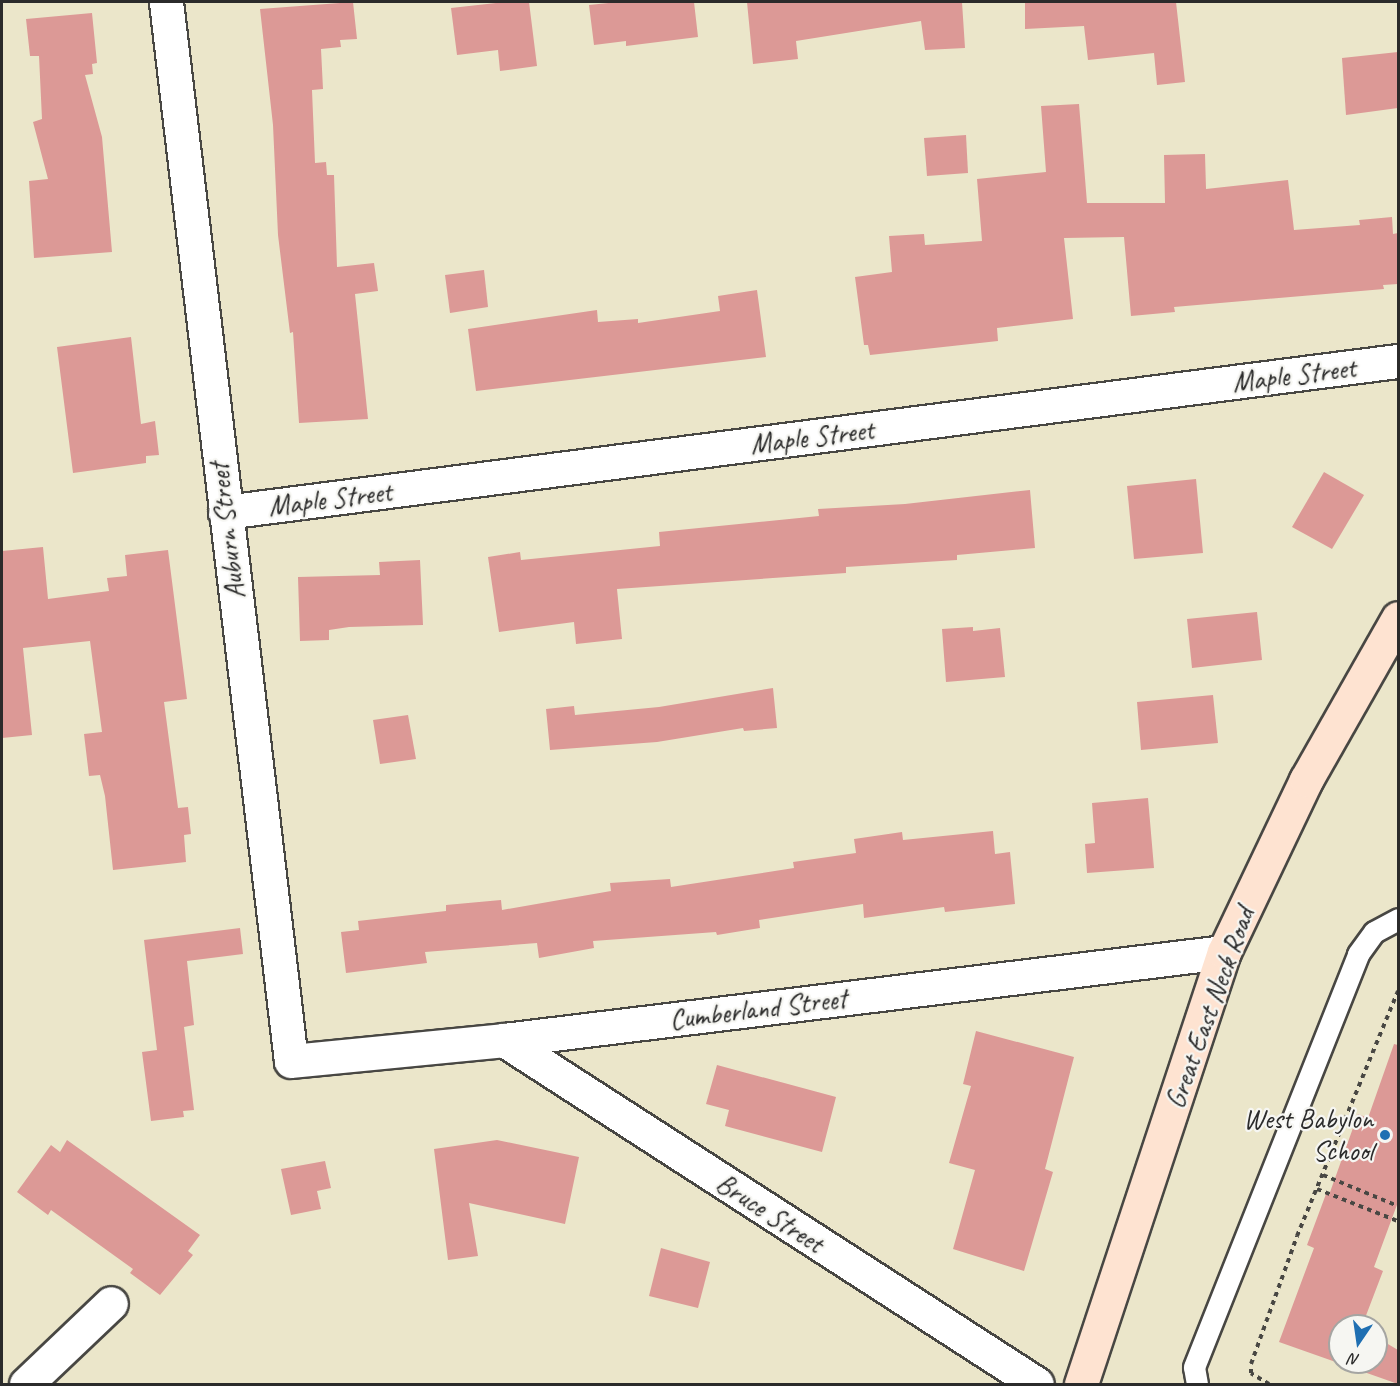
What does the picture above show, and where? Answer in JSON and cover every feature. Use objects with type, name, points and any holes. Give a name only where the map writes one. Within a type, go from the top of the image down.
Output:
[{"type":"main road","name":"Great East Neck Road","points":[[1081,1384],[1224,952],[1306,780],[1398,618]]},
{"type":"street","name":"Auburn Street","points":[[166,2],[291,1061]]},
{"type":"street","name":"Maple Street","points":[[225,512],[1398,361]]},
{"type":"street","name":"Cumberland Street","points":[[291,1061],[504,1040],[1224,952]]},
{"type":"street","name":"Bruce Street","points":[[504,1040],[1037,1384]]},
{"type":"street","points":[[26,1384],[111,1303]]},
{"type":"lane","points":[[1197,1384],[1194,1366],[1358,954],[1374,932],[1398,920]]},
{"type":"path","points":[[1269,1384],[1251,1373],[1251,1365],[1317,1189],[1398,991]]},
{"type":"path","points":[[1323,1175],[1398,1206]]},
{"type":"path","points":[[1317,1189],[1398,1221]]},
{"type":"building","points":[[353,2],[357,39],[340,40],[341,47],[321,49],[323,89],[312,90],[315,163],[326,162],[327,175],[334,175],[337,267],[374,263],[378,291],[355,294],[368,419],[299,423],[293,332],[290,333],[278,235],[273,125],[260,9]]},
{"type":"building","points":[[505,2],[529,2],[537,66],[500,71],[498,50],[457,55],[451,8]]},
{"type":"building","points":[[618,2],[694,2],[698,37],[626,46],[626,41],[594,45],[589,5]]},
{"type":"building","points":[[747,2],[962,2],[965,48],[925,50],[921,21],[796,41],[798,59],[753,64]]},
{"type":"building","points":[[1025,2],[1176,2],[1185,82],[1157,85],[1154,53],[1088,60],[1084,26],[1025,29]]},
{"type":"building","points":[[92,13],[97,63],[92,64],[93,74],[85,75],[102,137],[112,252],[34,258],[29,181],[48,179],[33,122],[42,119],[39,56],[30,56],[26,19]]},
{"type":"building","points":[[1398,52],[1398,108],[1346,115],[1342,58]]},
{"type":"building","points":[[1079,104],[1087,203],[1165,203],[1164,155],[1205,154],[1206,189],[1288,180],[1294,230],[1360,225],[1359,220],[1392,217],[1393,234],[1398,233],[1398,284],[1383,285],[1384,289],[1174,307],[1175,312],[1131,316],[1124,237],[1064,238],[1073,319],[997,328],[998,341],[870,355],[868,345],[864,345],[855,277],[892,272],[889,236],[924,234],[925,245],[982,241],[977,179],[1046,172],[1041,106]]},
{"type":"building","points":[[966,135],[968,173],[927,176],[924,138]]},
{"type":"building","points":[[484,270],[488,307],[450,313],[445,275]]},
{"type":"building","points":[[757,290],[766,357],[476,391],[468,329],[597,310],[598,322],[638,319],[638,323],[720,311],[718,296]]},
{"type":"building","points":[[131,337],[141,424],[155,421],[159,455],[146,456],[146,463],[73,473],[57,347]]},
{"type":"building","points":[[1324,472],[1364,495],[1332,549],[1292,527]]},
{"type":"building","points":[[1196,479],[1203,553],[1134,559],[1127,486]]},
{"type":"building","points":[[1030,490],[1035,548],[957,555],[957,560],[846,567],[846,573],[617,589],[622,639],[576,644],[574,622],[499,632],[488,557],[520,552],[521,560],[660,546],[659,532],[819,516],[818,509],[905,504]]},
{"type":"building","points":[[43,547],[48,599],[109,591],[107,578],[127,576],[125,555],[168,550],[187,699],[164,702],[178,808],[188,807],[191,834],[184,835],[186,862],[113,870],[105,796],[100,775],[89,776],[84,734],[102,732],[90,641],[23,648],[32,735],[2,738],[2,551]]},
{"type":"building","points":[[420,560],[423,625],[349,627],[329,630],[329,640],[300,641],[298,577],[380,575],[379,562]]},
{"type":"building","points":[[1257,612],[1262,660],[1192,668],[1187,619]]},
{"type":"building","points":[[973,627],[973,631],[1000,628],[1005,677],[946,682],[942,629]]},
{"type":"building","points":[[773,688],[777,728],[744,731],[743,728],[657,742],[550,750],[546,709],[574,706],[575,715],[659,707]]},
{"type":"building","points":[[1213,695],[1218,743],[1141,750],[1137,702]]},
{"type":"building","points":[[408,715],[416,759],[380,764],[373,720]]},
{"type":"building","points":[[1148,798],[1154,868],[1087,873],[1085,844],[1095,843],[1092,803]]},
{"type":"building","points":[[993,831],[995,854],[1010,852],[1015,904],[945,912],[944,907],[864,918],[863,904],[759,920],[760,928],[717,935],[716,932],[593,941],[594,948],[539,958],[537,943],[425,952],[427,963],[346,973],[341,932],[359,930],[358,921],[446,911],[446,905],[501,900],[502,910],[611,891],[610,883],[670,879],[671,887],[794,868],[793,862],[856,853],[854,839],[902,832],[903,840]]},
{"type":"building","points":[[240,928],[243,954],[187,961],[194,1025],[184,1027],[194,1110],[183,1111],[184,1117],[151,1121],[142,1052],[157,1050],[144,940]]},
{"type":"building","points":[[976,1031],[1074,1057],[1045,1169],[1053,1172],[1024,1271],[953,1249],[975,1170],[949,1163],[971,1086],[963,1084]]},
{"type":"building","points":[[1394,1044],[1398,1045],[1398,1202],[1374,1267],[1383,1271],[1367,1314],[1328,1314],[1328,1359],[1279,1342],[1314,1248],[1307,1245],[1326,1194],[1329,1195],[1358,1114],[1368,1118]]},
{"type":"building","points":[[717,1065],[836,1097],[822,1152],[725,1126],[729,1110],[706,1104]]},
{"type":"building","points":[[67,1140],[200,1235],[188,1251],[193,1255],[160,1295],[130,1273],[133,1269],[51,1210],[48,1215],[17,1192],[51,1145],[60,1152]]},
{"type":"building","points":[[497,1140],[579,1157],[565,1224],[469,1203],[478,1256],[448,1260],[434,1149]]},
{"type":"building","points":[[325,1161],[331,1188],[317,1191],[321,1209],[291,1215],[281,1169]]},
{"type":"building","points":[[661,1248],[710,1262],[698,1308],[649,1296]]},
{"type":"building","points":[[1388,1344],[1398,1350],[1398,1384],[1370,1374],[1388,1374]]},
{"type":"place","name":"West Babylon School","points":[[1385,1135]]}]
